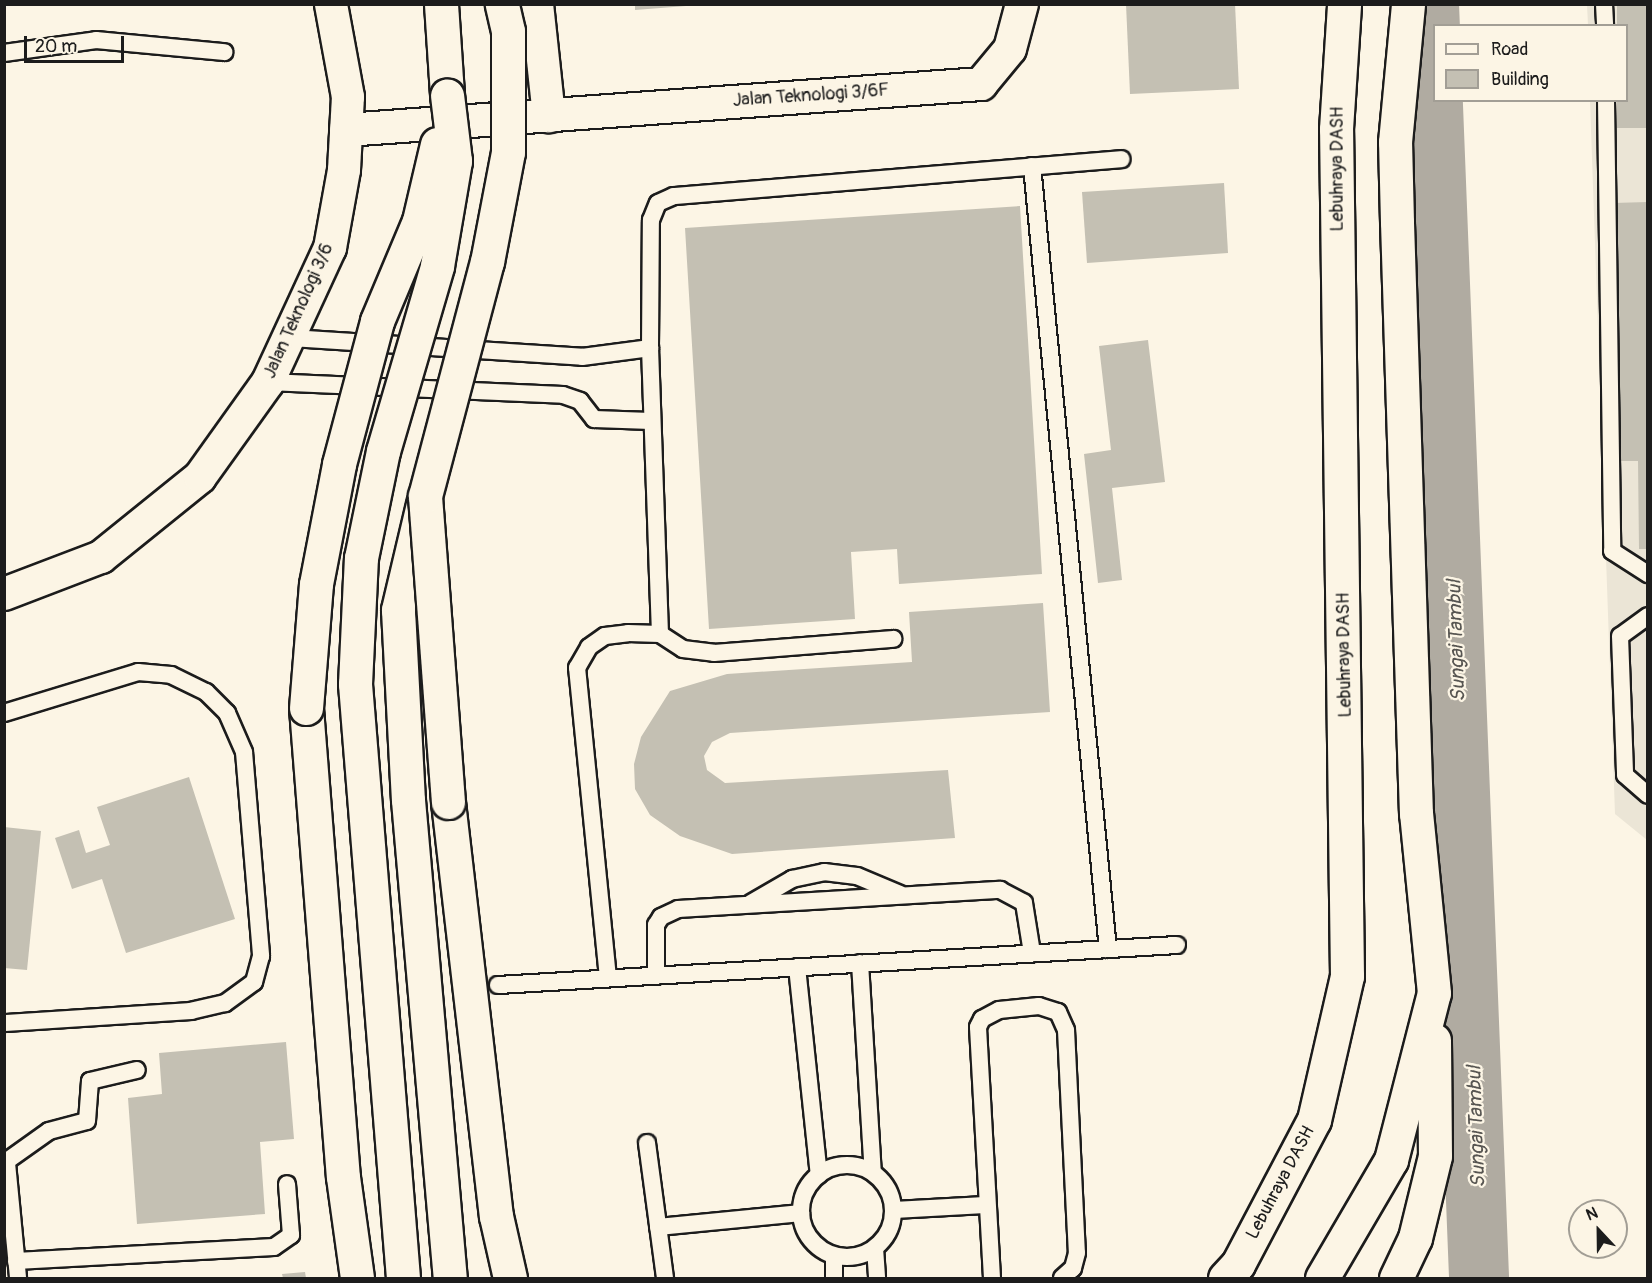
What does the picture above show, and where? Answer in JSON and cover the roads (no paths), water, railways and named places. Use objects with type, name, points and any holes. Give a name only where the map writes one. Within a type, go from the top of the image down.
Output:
[{"type":"highway","points":[[403,1278],[355,684],[361,558],[382,451],[437,266],[455,161],[447,95],[441,4]]},
{"type":"highway","points":[[450,1278],[409,812],[398,610],[425,496],[487,262],[508,152],[508,32],[502,4]]},
{"type":"highway","name":"Lebuhraya DASH","points":[[1225,1278],[1238,1264],[1314,1120],[1347,976],[1336,129],[1344,4]]},
{"type":"highway","points":[[1396,1278],[1415,1238],[1435,1156],[1434,993],[1416,814],[1396,222],[1395,142],[1408,4]]},
{"type":"highway","points":[[357,1278],[343,1177],[306,708],[315,596],[348,431],[377,321],[419,220],[447,95]]},
{"type":"highway","points":[[425,496],[447,802],[496,1216],[510,1278]]},
{"type":"highway","points":[[1322,1278],[1391,1160],[1434,993]]},
{"type":"street","name":"Jalan Teknologi 3/6","points":[[4,594],[101,557],[200,477],[268,382],[291,338],[330,248],[346,130],[348,97],[331,4]]},
{"type":"street","points":[[537,4],[549,116]]},
{"type":"street","name":"Jalan Teknologi 3/6F","points":[[346,130],[981,84],[1010,49],[1022,4]]},
{"type":"lane","points":[[1604,4],[1605,24]]},
{"type":"lane","points":[[4,52],[96,40],[224,52]]},
{"type":"lane","points":[[1606,102],[1612,551],[1647,574]]},
{"type":"lane","points":[[660,634],[651,421],[651,220],[665,198],[1121,159]]},
{"type":"lane","points":[[1032,166],[1108,949]]},
{"type":"lane","points":[[291,338],[582,357],[650,348]]},
{"type":"lane","points":[[268,382],[563,395],[580,401],[594,419],[651,421]]},
{"type":"lane","points":[[1647,616],[1620,636],[1625,775],[1647,795]]},
{"type":"lane","points":[[608,978],[577,668],[589,647],[605,636],[660,634],[683,649],[714,653],[893,639]]},
{"type":"lane","points":[[4,713],[138,672],[171,675],[206,692],[227,714],[244,752],[261,956],[254,982],[225,1003],[191,1011],[4,1023]]},
{"type":"lane","points":[[747,905],[792,879],[824,873],[857,876],[903,896]]},
{"type":"lane","points":[[657,975],[655,935],[661,917],[678,909],[1010,891],[1024,903],[1032,953]]},
{"type":"lane","points":[[498,985],[1177,945]]},
{"type":"lane","points":[[860,963],[873,1173]]},
{"type":"lane","points":[[797,967],[819,1175]]},
{"type":"lane","points":[[992,1278],[985,1205],[978,1027],[982,1018],[999,1010],[1050,1008],[1064,1020],[1066,1030],[1077,1253],[1073,1268],[1062,1278]]},
{"type":"lane","points":[[18,1278],[6,1163],[49,1131],[87,1121],[90,1081],[137,1070]]},
{"type":"lane","points":[[647,1143],[665,1278]]},
{"type":"lane","points":[[846,1165],[873,1173],[884,1183],[894,1210],[885,1237],[875,1248],[849,1257],[834,1256],[811,1239],[801,1213],[809,1185],[819,1175],[846,1165]]},
{"type":"lane","points":[[16,1260],[274,1247],[291,1235],[287,1184]]},
{"type":"lane","points":[[894,1210],[985,1205]]},
{"type":"lane","points":[[658,1227],[801,1213]]},
{"type":"lane","points":[[875,1248],[877,1278]]},
{"type":"lane","points":[[834,1256],[834,1278]]},
{"type":"waterway","name":"Sungai Tambul","points":[[1429,4],[1479,1278]]}]
